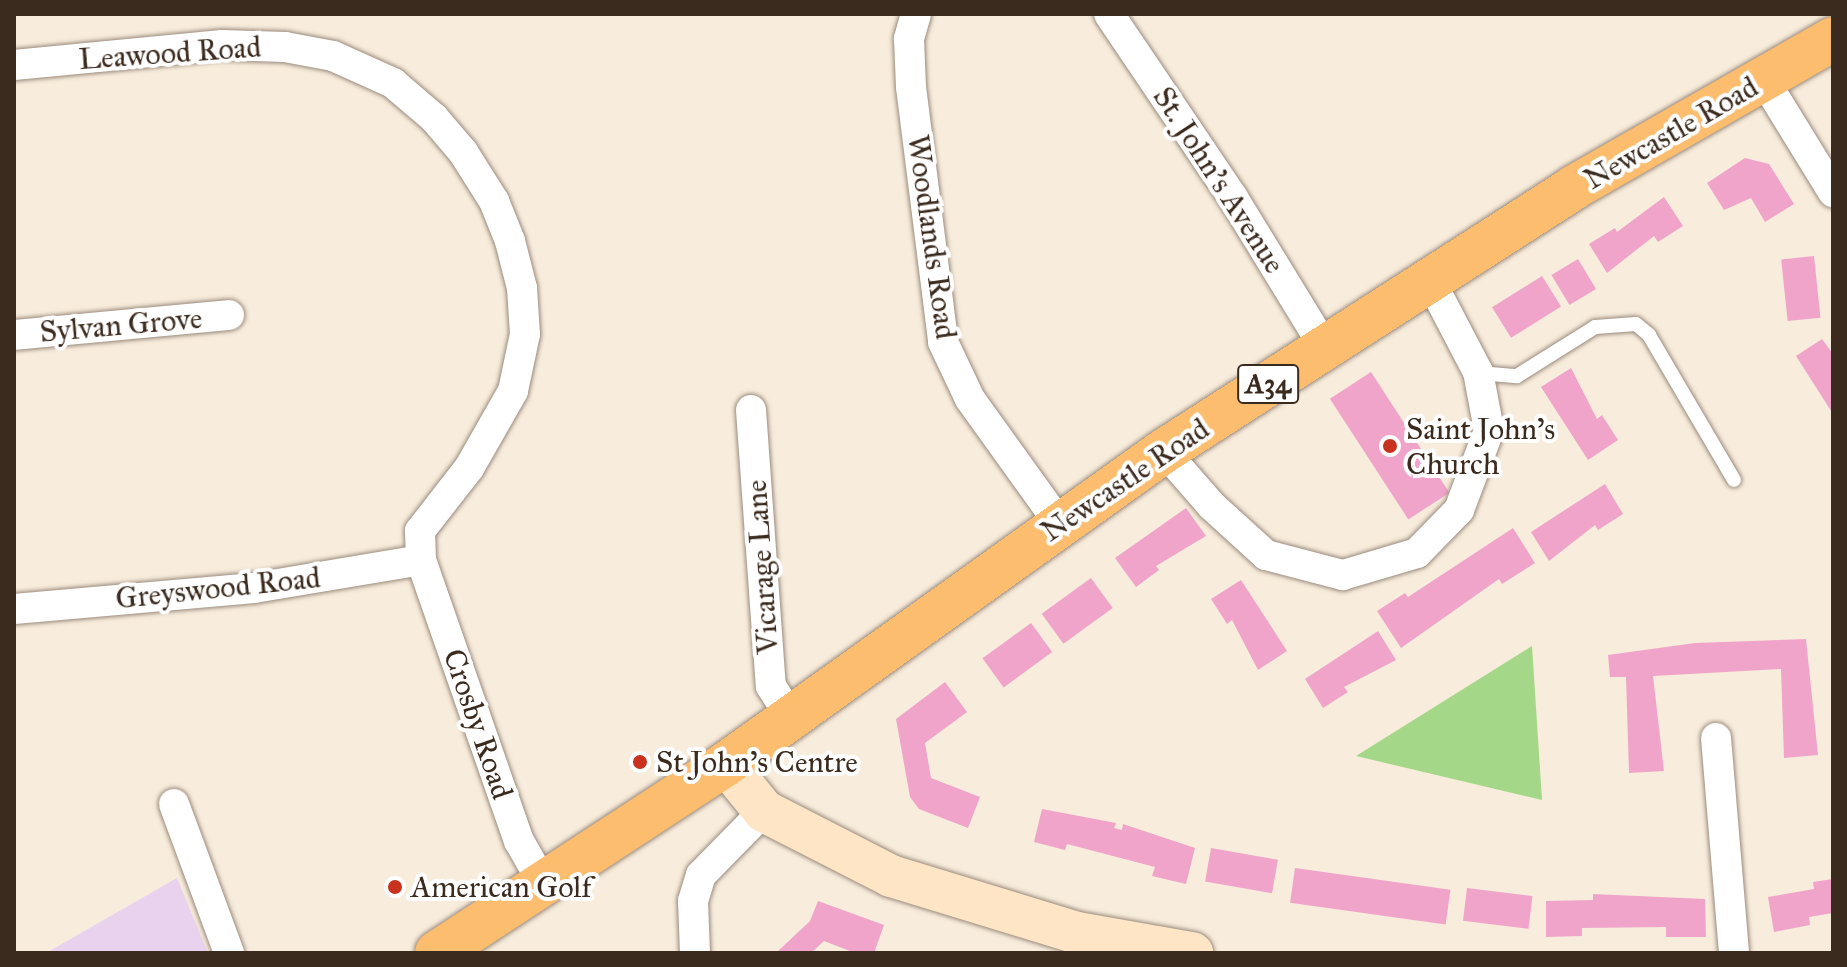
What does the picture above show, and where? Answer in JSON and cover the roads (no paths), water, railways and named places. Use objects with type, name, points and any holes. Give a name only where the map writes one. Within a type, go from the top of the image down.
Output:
[{"type":"highway","name":"Newcastle Road","points":[[437,953],[726,764],[1059,523],[1164,451],[1573,188],[1833,39]]},
{"type":"street","name":"Woodlands Road","points":[[916,14],[909,39],[911,87],[943,342],[970,399],[1059,523]]},
{"type":"street","name":"St. John's Avenue","points":[[1109,14],[1325,348]]},
{"type":"street","name":"Leawood Road","points":[[14,65],[222,45],[297,49],[333,56],[393,83],[434,118],[463,152],[494,201],[510,241],[522,288],[525,334],[513,391],[469,468],[420,531],[421,560]]},
{"type":"street","points":[[1764,80],[1833,192]]},
{"type":"street","points":[[1164,451],[1212,506],[1266,555],[1343,575],[1417,553],[1459,510],[1489,430],[1478,372],[1430,280]]},
{"type":"street","name":"Sylvan Grove","points":[[14,335],[229,315]]},
{"type":"street","name":"Vicarage Lane","points":[[751,410],[771,686],[791,718]]},
{"type":"street","name":"Greyswood Road","points":[[14,609],[254,588],[421,560]]},
{"type":"street","name":"Crosby Road","points":[[421,560],[519,841],[544,885]]},
{"type":"street","points":[[1716,738],[1734,953]]},
{"type":"street","points":[[726,764],[764,811],[891,876],[1074,943],[1192,953]]},
{"type":"street","points":[[174,804],[229,953]]},
{"type":"street","points":[[695,953],[693,901],[701,875],[764,811]]},
{"type":"lane","points":[[1478,372],[1517,376],[1595,327],[1636,324],[1649,335],[1734,480]]},
{"type":"place","name":"Saint John's Church","points":[[1390,446]]},
{"type":"place","name":"St John's Centre","points":[[640,762]]},
{"type":"place","name":"American Golf","points":[[395,887]]}]
